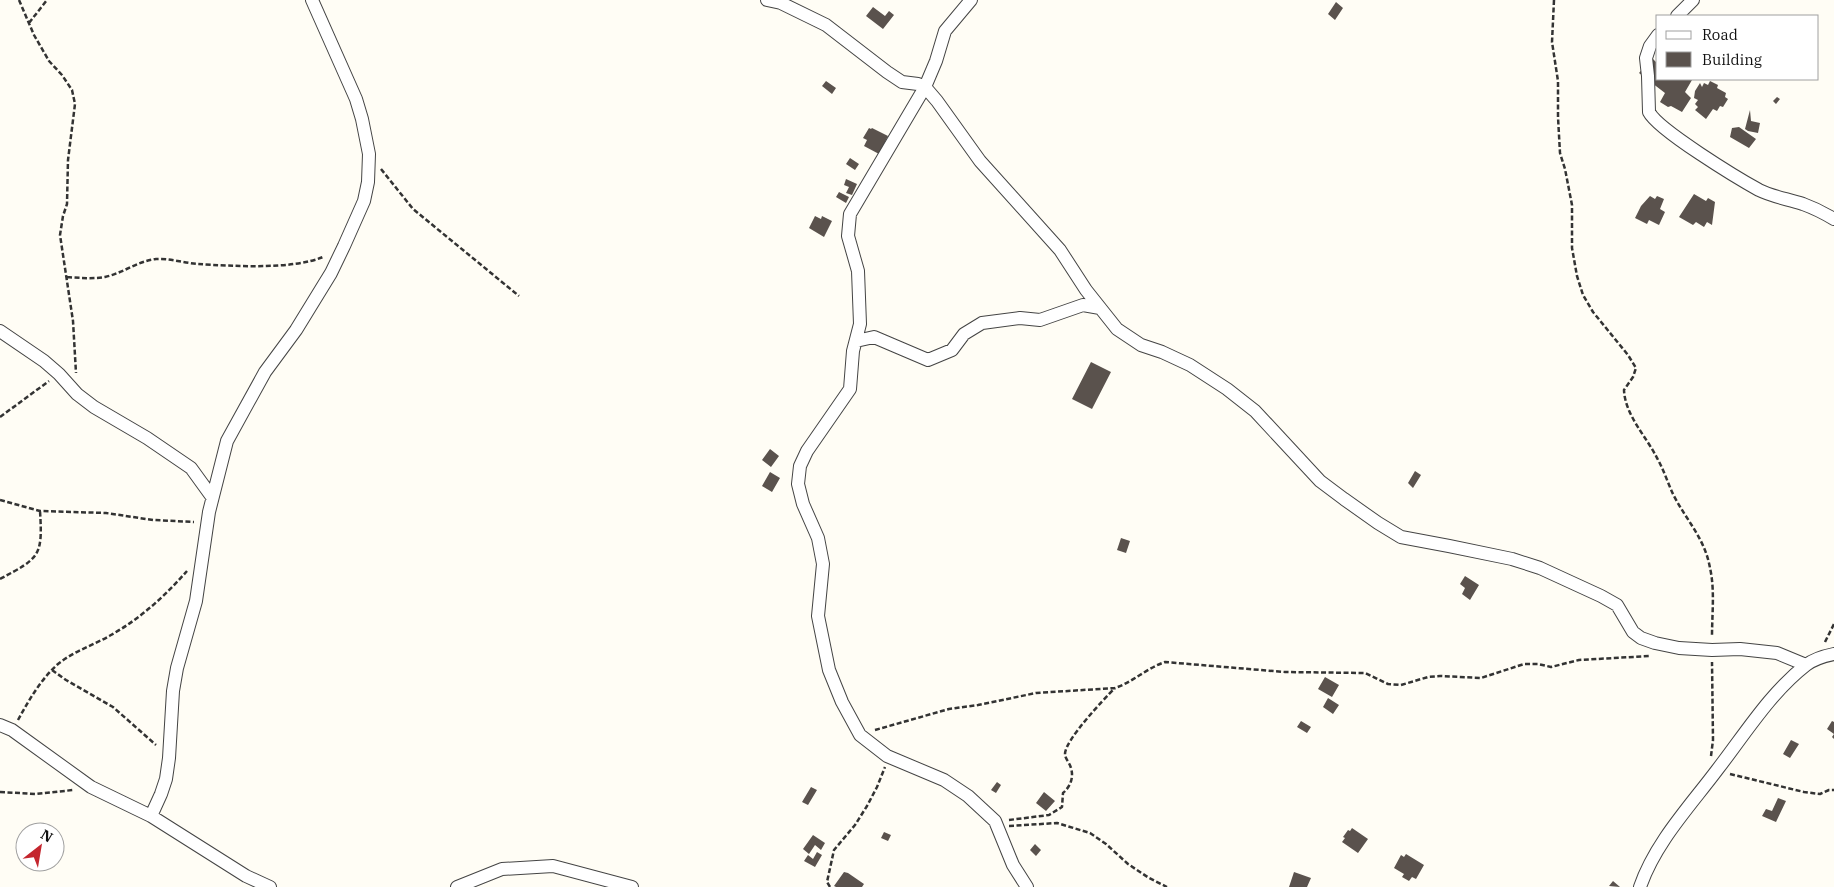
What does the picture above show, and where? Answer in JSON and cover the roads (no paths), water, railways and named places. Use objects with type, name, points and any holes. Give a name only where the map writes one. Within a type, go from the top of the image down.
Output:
[{"type":"street","points":[[151,816],[161,794],[169,758],[173,691],[177,668],[196,601],[212,497],[227,441],[265,372],[305,316],[341,252],[364,201],[368,182],[369,154],[362,119],[356,100],[312,0]]},
{"type":"street","points":[[767,0],[781,3],[826,26],[902,82],[918,84],[925,88],[937,101],[980,161],[1060,250],[1086,290],[1117,330],[1141,345],[1190,365],[1227,389],[1255,411],[1320,480],[1344,499],[1401,537],[1512,560],[1540,568],[1617,605],[1633,632],[1641,638],[1655,643],[1679,648],[1740,649],[1777,654],[1806,665]]},
{"type":"street","points":[[970,0],[945,31],[925,88],[850,214],[848,236],[858,271],[860,324],[853,351],[850,389],[807,451],[800,466],[798,484],[803,504],[820,546],[823,564],[818,616],[829,670],[842,702],[860,735],[887,756],[944,780],[968,796],[996,824],[1012,865],[1027,887]]},
{"type":"street","points":[[1678,15],[1693,0]]},
{"type":"street","points":[[1656,38],[1650,46],[1646,58],[1649,112],[1660,125],[1700,154],[1759,190],[1782,199],[1801,203],[1818,210],[1834,220]]},
{"type":"street","points":[[856,341],[874,337],[928,360],[952,350],[964,334],[982,323],[1020,318],[1040,320],[1083,305],[1100,308]]},
{"type":"street","points":[[0,332],[44,362],[94,407],[147,438],[191,468],[212,497]]},
{"type":"street","points":[[1640,887],[1652,859],[1772,698],[1806,665],[1816,659],[1834,654]]},
{"type":"street","points":[[0,725],[12,730],[91,787],[151,816],[246,876],[270,887]]},
{"type":"street","points":[[457,887],[502,869],[553,866],[632,887]]}]
